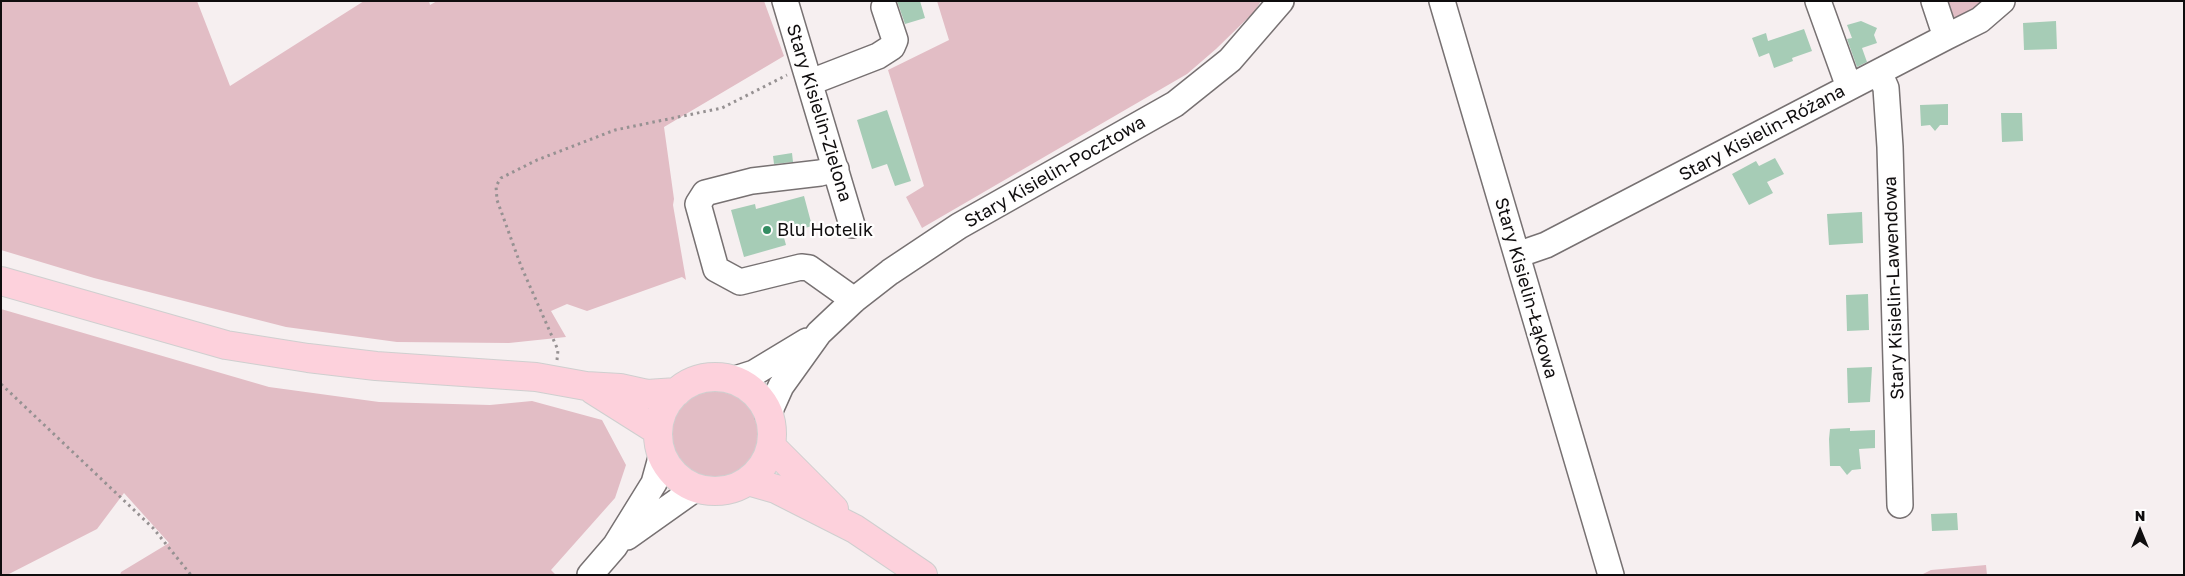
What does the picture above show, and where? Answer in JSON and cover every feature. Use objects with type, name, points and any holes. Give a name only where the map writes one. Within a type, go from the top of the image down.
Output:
[{"type":"main road","points":[[1,281],[226,344],[308,358],[376,366],[556,380],[586,386],[620,388],[647,394],[677,392]]},
{"type":"main road","points":[[717,378],[732,380],[747,387],[761,400],[772,428],[772,447],[760,471],[748,481],[720,491],[696,488],[677,477],[667,466],[660,443],[662,412],[677,392],[691,383],[717,378]]},
{"type":"main road","points":[[586,386],[660,443]]},
{"type":"main road","points":[[772,447],[855,529]]},
{"type":"main road","points":[[748,481],[776,489],[855,529],[923,575]]},
{"type":"street","name":"Stary Kisielin-Zielona","points":[[785,1],[852,225]]},
{"type":"street","name":"Stary Kisielin-Pocztowa","points":[[768,415],[781,386],[819,333],[854,300],[890,272],[959,226],[1174,104],[1230,60],[1281,1]]},
{"type":"street","name":"Stary Kisielin-Łąkowa","points":[[1442,1],[1611,575]]},
{"type":"street","points":[[1818,1],[1849,87]]},
{"type":"street","points":[[1934,1],[1946,37]]},
{"type":"street","name":"Stary Kisielin-Różana","points":[[1516,255],[1546,245],[1980,20],[2002,1]]},
{"type":"street","points":[[808,74],[878,56],[892,46],[895,40],[884,7]]},
{"type":"street","name":"Stary Kisielin-Lawendowa","points":[[1879,72],[1886,88],[1890,147],[1900,505]]},
{"type":"street","points":[[836,169],[820,173],[752,181],[705,193],[698,204],[716,269],[740,282],[801,267],[809,268],[854,300]]},
{"type":"street","name":"Stary Kisielin-Pocztowa","points":[[732,380],[754,373],[819,333]]},
{"type":"street","points":[[590,575],[615,546],[654,483],[660,443]]},
{"type":"street","points":[[615,546],[696,488]]},
{"type":"path","points":[[556,380],[558,350],[521,266],[497,200],[496,186],[501,178],[537,160],[615,130],[722,108],[808,74]]},
{"type":"path","points":[[1,384],[153,528],[191,575]]},
{"type":"shaded area","points":[[1,1],[197,1],[230,86],[364,1],[429,1],[430,5],[437,1],[764,1],[784,56],[664,127],[674,199],[673,205],[686,280],[682,277],[587,311],[567,304],[551,311],[566,337],[509,343],[397,342],[286,327],[94,278],[1,250]]},
{"type":"shaded area","points":[[937,1],[1261,1],[1255,11],[1187,74],[922,228],[906,197],[924,186],[888,70],[949,40]]},
{"type":"shaded area","points":[[1943,1],[1988,1],[1951,26]]},
{"type":"shaded area","points":[[1,309],[269,387],[379,402],[490,405],[532,401],[602,420],[626,465],[615,498],[551,570],[556,575],[120,575],[121,572],[169,543],[124,493],[97,529],[7,575],[1,575]]},
{"type":"shaded area","points":[[714,388],[731,391],[746,401],[756,416],[759,433],[756,450],[746,465],[731,475],[714,478],[697,475],[682,465],[672,450],[669,433],[672,416],[682,401],[697,391]]},
{"type":"shaded area","points":[[1986,565],[1987,575],[1921,575],[1931,570]]},
{"type":"building","points":[[897,1],[920,1],[925,18],[905,24]]},
{"type":"building","points":[[1861,21],[1877,28],[1874,35],[1877,43],[1862,48],[1867,62],[1857,67],[1847,39],[1852,38],[1847,25]]},
{"type":"building","points":[[2056,21],[2057,49],[2024,50],[2023,23]]},
{"type":"building","points":[[1804,29],[1812,51],[1792,58],[1793,61],[1774,68],[1769,53],[1759,57],[1752,38],[1766,33],[1768,41]]},
{"type":"building","points":[[1948,104],[1948,125],[1940,125],[1935,131],[1930,125],[1921,126],[1920,105]]},
{"type":"building","points":[[887,110],[911,181],[895,186],[887,164],[872,169],[857,120]]},
{"type":"building","points":[[2001,113],[2022,113],[2023,141],[2002,142]]},
{"type":"building","points":[[792,153],[793,162],[774,164],[773,156]]},
{"type":"building","points":[[1775,158],[1784,174],[1767,182],[1773,193],[1749,205],[1732,174],[1756,161],[1759,166]]},
{"type":"building","name":"Blu Hotelik","points":[[804,196],[812,226],[783,234],[786,245],[744,257],[731,210],[755,204],[756,209]]},
{"type":"building","points":[[1862,212],[1863,243],[1829,245],[1827,214]]},
{"type":"building","points":[[1868,294],[1869,330],[1847,331],[1846,295]]},
{"type":"building","points":[[1872,367],[1870,402],[1848,403],[1847,368]]},
{"type":"building","points":[[1850,428],[1850,431],[1875,430],[1875,448],[1859,449],[1861,469],[1852,470],[1847,475],[1840,466],[1830,466],[1829,439],[1830,429]]},
{"type":"building","points":[[1957,513],[1958,530],[1932,531],[1931,514]]},
{"type":"place","name":"Blu Hotelik","points":[[767,230]]}]
